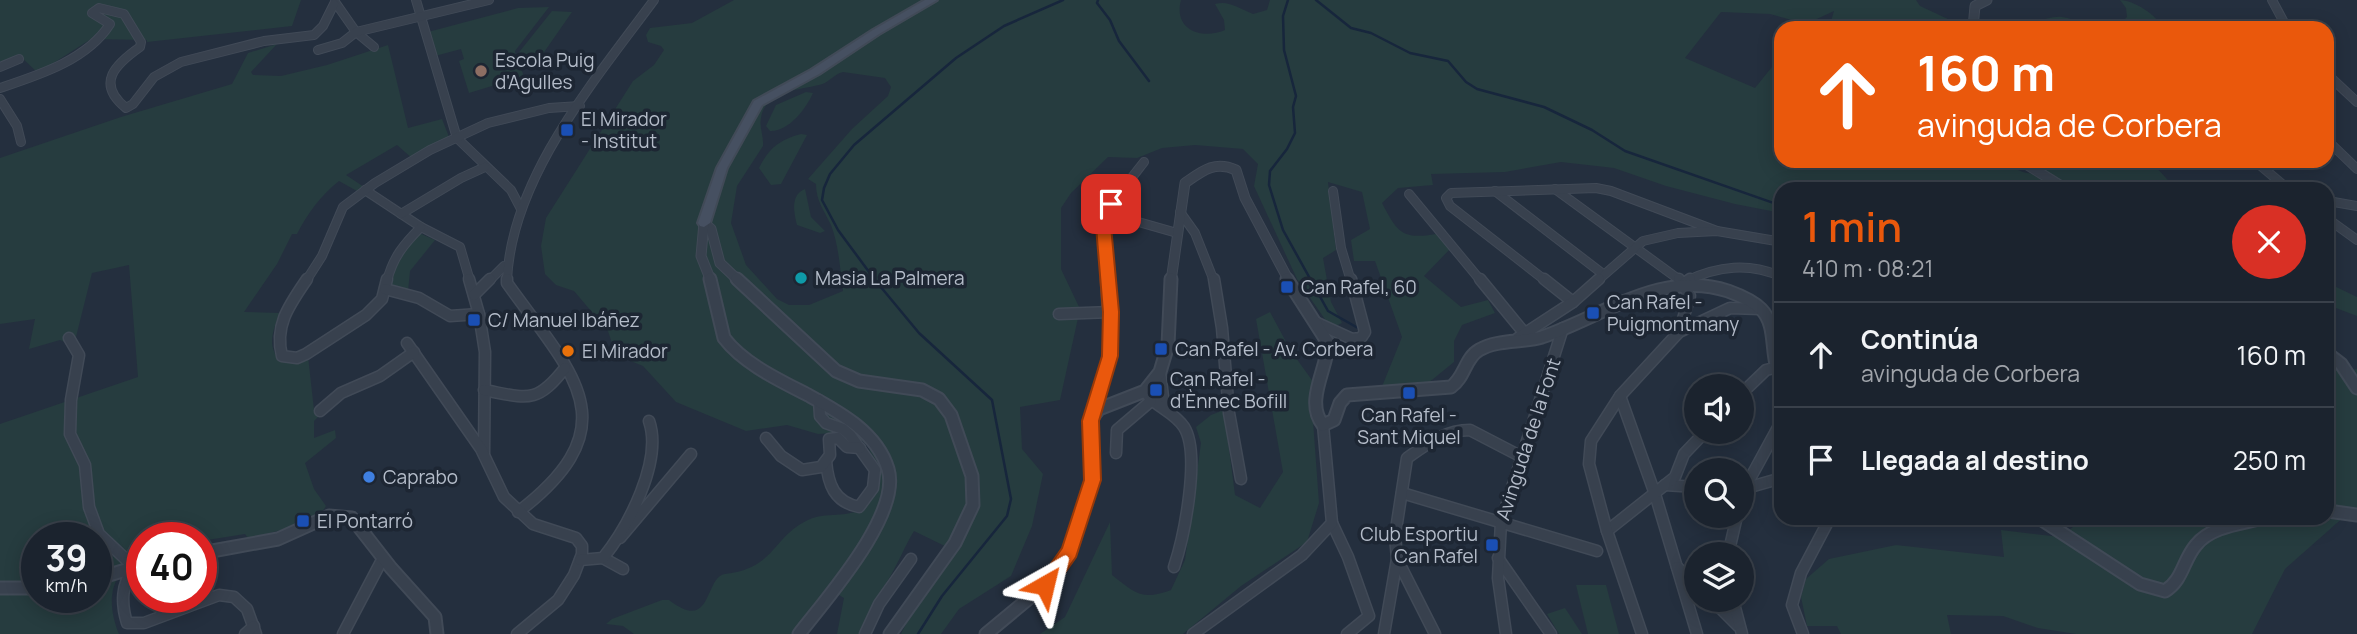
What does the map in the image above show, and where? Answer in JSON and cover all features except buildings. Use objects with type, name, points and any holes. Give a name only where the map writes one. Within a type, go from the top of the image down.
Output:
[{"type":"main road","points":[[704,223],[722,168],[758,103],[771,93],[806,78],[876,32],[932,0]]},
{"type":"street","points":[[416,0],[457,138],[511,190],[521,209]]},
{"type":"street","points":[[318,50],[342,43],[356,32],[489,0]]},
{"type":"street","points":[[518,512],[558,474],[578,440],[583,405],[578,389],[507,282],[504,266],[509,240],[548,154],[653,1],[663,0]]},
{"type":"street","points":[[1974,21],[1975,6],[1987,0]]},
{"type":"street","points":[[2272,0],[2283,21]]},
{"type":"street","points":[[0,88],[52,69],[95,41],[110,24],[92,13],[99,8],[124,14],[141,41],[141,47],[115,65],[111,76],[110,85],[126,108],[133,104],[155,77],[181,62],[253,44],[314,35],[323,26],[335,2],[356,32],[374,47]]},
{"type":"street","points":[[0,67],[19,59]]},
{"type":"street","points":[[2334,81],[2357,102]]},
{"type":"street","points":[[0,99],[17,126],[21,142]]},
{"type":"street","points":[[421,227],[399,250],[391,264],[382,299],[366,314],[306,354],[297,358],[282,356],[277,336],[285,314],[318,262],[343,207],[365,190],[491,121],[521,111],[561,105],[580,106]]},
{"type":"street","points":[[2334,147],[2357,169]]},
{"type":"street","points":[[986,634],[1045,585],[1070,551],[1093,480],[1090,421],[1110,356],[1111,312],[1104,226],[1107,213],[1144,162]]},
{"type":"street","points":[[1115,453],[1117,430],[1148,396],[1160,372],[1168,345],[1183,188],[1189,178],[1202,170],[1217,165],[1236,170],[1245,198],[1281,269],[1329,348],[1320,376],[1317,410],[1318,420],[1324,425],[1332,523],[1348,556],[1369,616]]},
{"type":"street","points":[[401,214],[461,178],[485,167]]},
{"type":"street","points":[[2032,168],[2055,182]]},
{"type":"street","points":[[2263,168],[2280,182]]},
{"type":"street","points":[[1573,302],[1450,206],[1446,198],[1451,193],[1596,188],[1611,191],[1717,231],[1774,241]]},
{"type":"street","points":[[1555,189],[1683,284],[1690,296],[1679,332]]},
{"type":"street","points":[[365,190],[421,227],[460,247],[479,314],[485,352],[484,453]]},
{"type":"street","points":[[1314,321],[1352,339],[1361,338],[1364,332],[1363,320],[1341,248],[1333,191]]},
{"type":"street","points":[[1495,191],[1603,274]]},
{"type":"street","points":[[1409,194],[1527,335]]},
{"type":"street","points":[[2334,202],[2357,206]]},
{"type":"street","points":[[1180,212],[1202,241],[1222,311],[1228,405],[1241,479]]},
{"type":"street","points":[[1107,213],[1177,233]]},
{"type":"street","points":[[704,223],[701,256],[715,294],[724,338],[737,354],[819,400],[866,434],[886,462],[890,482],[881,519],[872,538],[799,634]]},
{"type":"street","points":[[704,223],[711,229],[720,263],[836,371],[854,381],[929,393],[943,402],[951,417],[973,480],[973,505],[963,531],[901,612],[890,634]]},
{"type":"street","points":[[2334,223],[2357,240]]},
{"type":"street","points":[[1507,342],[1527,335],[1573,302],[1634,247],[1662,235],[1717,231]]},
{"type":"street","points":[[474,295],[504,266]]},
{"type":"street","points":[[1324,425],[1334,420],[1347,395],[1451,387],[1460,381],[1476,352],[1486,346],[1530,340],[1731,266],[1756,266],[1774,274]]},
{"type":"street","points":[[491,281],[507,282]]},
{"type":"street","points":[[1683,284],[1738,294],[1774,319]]},
{"type":"street","points":[[385,289],[419,298],[450,316],[479,314]]},
{"type":"street","points":[[1642,634],[1607,531],[1589,464],[1591,441],[1620,396],[1679,332],[1730,309],[1744,307],[1761,310]]},
{"type":"street","points":[[1059,314],[1111,312]]},
{"type":"street","name":"Avinguda de la Font","points":[[1506,634],[1496,555],[1501,522],[1563,328]]},
{"type":"street","points":[[69,338],[79,355],[71,400],[70,434],[85,465],[93,522],[99,534],[126,556]]},
{"type":"street","points":[[407,343],[484,453],[498,487],[518,512],[538,527],[576,538],[582,546],[580,560],[558,600],[517,634]]},
{"type":"street","points":[[320,411],[341,393],[380,376],[414,352]]},
{"type":"street","points":[[2334,359],[2341,364],[2357,388]]},
{"type":"street","points":[[484,390],[512,397],[534,397],[548,388],[565,368]]},
{"type":"street","points":[[1754,382],[1766,370],[1774,372]]},
{"type":"street","points":[[1160,372],[1164,405]]},
{"type":"street","points":[[1093,413],[1099,408],[1148,396],[1164,405],[1189,437],[1190,458],[1183,528],[1174,567]]},
{"type":"street","points":[[1620,396],[1656,494],[1697,634]]},
{"type":"street","points":[[819,400],[820,416],[826,423],[843,429],[873,464],[876,477],[873,488],[859,508],[848,506],[836,498],[831,490],[826,461]]},
{"type":"street","points":[[616,541],[652,458],[654,440],[649,421]]},
{"type":"street","points":[[1384,634],[1387,604],[1397,559],[1395,536],[1407,458],[1450,431],[1470,430],[1522,457]]},
{"type":"street","points":[[1754,469],[1774,433]]},
{"type":"street","points":[[766,438],[781,456],[802,470],[821,467],[830,454],[829,439],[838,438],[847,447],[860,448]]},
{"type":"street","points":[[1607,531],[1675,477],[1684,454],[1694,444]]},
{"type":"street","points":[[603,558],[691,454]]},
{"type":"street","points":[[1754,486],[1774,480]]},
{"type":"street","points":[[1665,485],[1684,486]]},
{"type":"street","points":[[1402,493],[1597,551]]},
{"type":"street","points":[[2334,512],[2357,515]]},
{"type":"street","points":[[217,550],[270,541],[323,518],[340,515],[356,521],[383,558],[435,617],[437,634]]},
{"type":"street","points":[[1193,634],[1227,606],[1308,553],[1332,523]]},
{"type":"street","points":[[1802,634],[1792,605],[1801,573],[1826,525]]},
{"type":"street","points":[[2050,525],[2148,589],[2165,591],[2175,584],[2193,548],[2203,538],[2238,525]]},
{"type":"street","points":[[1496,555],[1551,634]]},
{"type":"street","points":[[343,634],[383,558]]},
{"type":"street","points":[[580,560],[603,558],[623,569]]},
{"type":"street","points":[[865,634],[878,604],[911,559]]},
{"type":"street","points":[[1397,559],[1435,634]]},
{"type":"street","points":[[1675,565],[1684,574]]},
{"type":"street","points":[[126,578],[122,605],[127,623],[132,626],[151,629],[187,613]]},
{"type":"street","points":[[0,588],[21,587]]},
{"type":"street","points":[[217,600],[235,599],[245,607],[252,631]]},
{"type":"street","points":[[1347,634],[1387,604]]},
{"type":"street","points":[[1723,612],[1740,630]]},
{"type":"street","points":[[1736,612],[1740,630]]},
{"type":"green space","points":[[0,0],[301,0],[292,26],[147,42],[91,39],[38,73],[20,56],[6,63],[0,61]]},
{"type":"green space","points":[[734,0],[1181,0],[1181,19],[1185,25],[1191,30],[1207,34],[1225,30],[1224,20],[1215,4],[1230,4],[1253,14],[1267,10],[1270,0],[1916,0],[1920,6],[1950,21],[1831,21],[1834,11],[1812,21],[1795,21],[1770,14],[1721,12],[1685,58],[1755,88],[1774,64],[1774,168],[2014,168],[2036,173],[2049,168],[2157,168],[2170,182],[1774,182],[1774,212],[1666,186],[1614,168],[1561,162],[1505,172],[1431,174],[1433,185],[1398,188],[1382,203],[1402,232],[1415,236],[1436,234],[1450,249],[1424,276],[1461,307],[1488,300],[1495,313],[1462,325],[1454,341],[1454,362],[1411,397],[1377,399],[1402,337],[1375,261],[1354,261],[1351,240],[1370,229],[1362,192],[1328,182],[1336,250],[1323,258],[1331,302],[1342,323],[1331,328],[1297,279],[1254,186],[1258,164],[1243,149],[1195,145],[1162,148],[1137,158],[1108,157],[1071,193],[1061,208],[1061,269],[1080,309],[1060,400],[1020,407],[1022,449],[1043,474],[1032,526],[1011,576],[959,609],[941,634],[901,634],[919,597],[955,551],[914,531],[860,634],[837,634],[844,598],[834,592],[803,634],[634,634],[623,626],[606,624],[612,619],[662,600],[669,600],[683,609],[693,611],[701,608],[718,577],[754,566],[796,527],[808,520],[859,511],[873,498],[880,479],[868,446],[852,432],[818,434],[787,425],[746,431],[676,402],[643,366],[616,355],[608,331],[574,291],[556,285],[545,274],[541,246],[546,218],[633,81],[654,65],[664,50],[661,46],[648,42],[646,35],[650,28],[692,23]],"holes":[[[843,72],[885,78],[891,87],[888,96],[852,129],[808,179],[816,184],[819,200],[834,233],[843,291],[809,305],[789,305],[777,299],[746,265],[731,223],[737,186],[763,146],[761,122],[764,109],[769,102],[784,93],[823,84]]]},
{"type":"green space","points":[[2120,0],[2144,9],[2158,21],[2122,21],[2127,17],[2126,8]]},
{"type":"green space","name":"Escola Puig d'Agulles","points":[[549,7],[515,51],[516,56],[552,11],[572,12],[540,58],[516,57],[524,76],[469,93],[459,61],[464,59],[461,49],[435,56],[428,32],[518,8]]},
{"type":"green space","points":[[2059,17],[2077,21],[2040,21]]},
{"type":"green space","points":[[277,44],[251,72],[253,75],[281,76],[327,65],[388,45],[408,128],[442,119],[449,137],[413,159],[397,145],[346,175],[364,187],[357,191],[339,181],[332,186],[315,205],[297,234],[292,234],[277,264],[244,312],[280,313],[272,338],[276,356],[281,361],[292,362],[308,356],[314,410],[319,416],[314,421],[314,438],[335,430],[336,438],[305,463],[314,489],[326,506],[303,523],[248,538],[245,534],[217,538],[217,522],[126,522],[126,567],[117,579],[112,600],[112,522],[21,522],[21,613],[112,611],[119,634],[0,634],[0,424],[138,377],[129,265],[92,273],[76,337],[67,343],[60,340],[29,349],[35,319],[0,324],[0,158],[121,117],[232,84],[248,53]]},
{"type":"green space","points":[[806,92],[813,93],[796,118],[783,128],[770,131],[766,126],[776,105]]},
{"type":"green space","points":[[801,134],[807,135],[781,184],[771,185],[759,168],[763,161],[776,146]]},
{"type":"green space","points":[[805,189],[811,217],[825,231],[820,233],[797,225],[795,200]]},
{"type":"green space","points":[[419,233],[435,240],[410,271],[408,291],[388,287],[398,258]]},
{"type":"green space","points":[[2334,286],[2357,297],[2357,316],[2334,307]]},
{"type":"green space","points":[[1270,312],[1291,351],[1314,383],[1313,421],[1319,503],[1307,542],[1241,586],[1183,634],[1040,634],[1065,617],[1110,522],[1112,575],[1146,595],[1171,590],[1185,560],[1201,443],[1196,427],[1211,415],[1224,410],[1235,495],[1260,508],[1283,472],[1256,319]]},
{"type":"green space","points":[[2334,366],[2340,372],[2357,369],[2357,508],[2285,569],[2252,634],[2076,634],[2038,628],[2003,616],[1947,615],[1951,634],[1841,634],[1837,626],[1807,626],[1801,597],[1806,579],[1829,559],[1896,545],[2004,557],[2001,530],[2060,537],[2072,525],[2334,525]]},
{"type":"green space","points":[[1576,585],[1606,585],[1619,634],[1588,634]]},
{"type":"green space","points":[[1565,608],[1582,634],[1559,634],[1547,614]]},
{"type":"waterway","points":[[918,634],[942,596],[1007,516],[1011,499],[992,400],[919,333],[875,280],[838,230],[822,200],[824,188],[830,174],[854,145],[956,58],[1004,26],[1063,0]]},
{"type":"waterway","points":[[1098,0],[1097,3],[1110,20],[1119,41],[1149,81]]},
{"type":"waterway","points":[[1288,0],[1283,16],[1284,50],[1296,96],[1293,107],[1295,133],[1287,149],[1270,171],[1269,185],[1283,230],[1328,311],[1358,328]]},
{"type":"waterway","points":[[1316,0],[1351,28],[1371,33],[1410,53],[1448,61],[1466,82],[1477,89],[1544,107],[1592,130],[1625,151],[1774,203]]},
{"type":"place","name":"Escola Puig d'Agulles","points":[[481,71]]},
{"type":"place","name":"El Mirador - Institut","points":[[567,130]]},
{"type":"place","name":"Masia La Palmera","points":[[801,278]]},
{"type":"place","name":"Can Rafel, 60","points":[[1287,287]]},
{"type":"place","name":"Can Rafel - Puigmontmany","points":[[1593,313]]},
{"type":"place","name":"C/ Manuel Ibáñez","points":[[474,320]]},
{"type":"place","name":"Can Rafel - Av. Corbera","points":[[1161,349]]},
{"type":"place","name":"El Mirador","points":[[568,351]]},
{"type":"place","name":"Can Rafel - d'Ènnec Bofill","points":[[1156,390]]},
{"type":"place","name":"Can Rafel - Sant Miquel","points":[[1409,393]]},
{"type":"place","name":"Caprabo","points":[[369,477]]},
{"type":"place","name":"El Pontarró","points":[[303,521]]},
{"type":"place","name":"Club Esportiu Can Rafel","points":[[1492,545]]},
{"type":"route","points":[[1045,585],[1055,575],[1070,551],[1093,480],[1090,421],[1110,356],[1111,312],[1104,226],[1111,204]]}]
